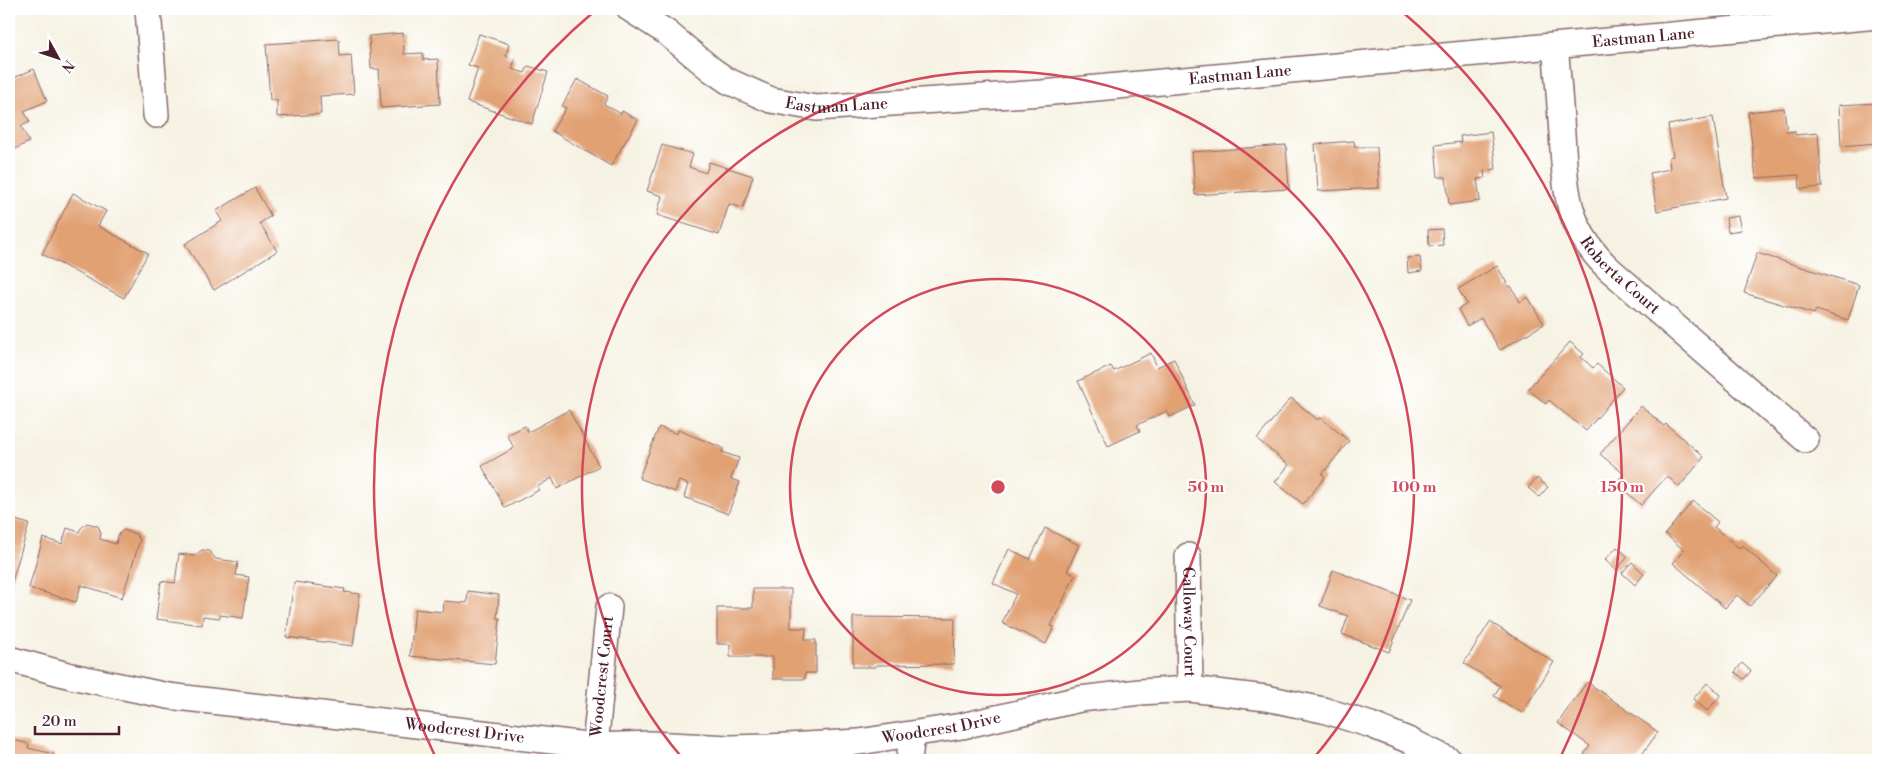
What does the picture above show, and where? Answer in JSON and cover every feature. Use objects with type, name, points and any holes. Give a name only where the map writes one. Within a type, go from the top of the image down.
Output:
[{"type":"street","points":[[148,9],[156,115]]},
{"type":"street","name":"Eastman Lane","points":[[630,9],[666,32],[712,70],[736,86],[771,100],[816,108],[1042,93],[1878,16]]},
{"type":"street","name":"Roberta Court","points":[[1555,46],[1566,188],[1570,208],[1580,233],[1608,268],[1806,440]]},
{"type":"street","name":"Galloway Court","points":[[1188,556],[1190,689]]},
{"type":"street","name":"Woodcrest Court","points":[[595,746],[609,607]]},
{"type":"street","name":"Woodcrest Drive","points":[[9,659],[80,678],[168,696],[595,746],[650,744],[729,748],[859,742],[962,726],[1080,699],[1190,689],[1266,698],[1324,710],[1371,725],[1449,760]]},
{"type":"street","points":[[910,760],[912,735]]},
{"type":"path","points":[[48,9],[148,9]]},
{"type":"building","points":[[403,33],[404,54],[423,53],[423,60],[438,59],[440,104],[381,108],[379,69],[371,69],[369,36]]},
{"type":"building","points":[[479,34],[509,44],[506,56],[515,60],[512,69],[525,73],[528,66],[548,72],[532,124],[467,102],[478,68],[468,65]]},
{"type":"building","points":[[339,39],[340,56],[351,55],[354,94],[320,96],[321,114],[277,117],[277,100],[270,100],[266,44]]},
{"type":"building","points":[[34,69],[47,101],[24,111],[30,122],[21,126],[29,142],[9,152],[9,80]]},
{"type":"building","points":[[577,79],[608,96],[604,104],[621,114],[622,111],[638,120],[611,166],[552,131],[566,108],[562,106]]},
{"type":"building","points":[[1878,103],[1878,143],[1841,146],[1839,105]]},
{"type":"building","points":[[1784,108],[1787,132],[1795,131],[1795,135],[1818,133],[1822,187],[1800,189],[1799,175],[1756,178],[1748,112]]},
{"type":"building","points":[[1713,117],[1726,198],[1657,211],[1650,173],[1670,169],[1669,157],[1673,156],[1668,125]]},
{"type":"building","points":[[1491,132],[1496,169],[1484,171],[1485,178],[1477,179],[1480,201],[1449,205],[1446,177],[1438,177],[1435,145],[1461,142],[1460,136]]},
{"type":"building","points":[[1354,141],[1355,147],[1377,147],[1379,188],[1318,191],[1315,144]]},
{"type":"building","points":[[662,145],[693,154],[689,167],[706,173],[709,162],[753,176],[743,208],[729,204],[719,235],[657,215],[662,196],[647,191]]},
{"type":"building","points":[[1286,145],[1289,189],[1195,195],[1192,152]]},
{"type":"building","points":[[255,188],[271,216],[260,223],[277,251],[214,290],[185,244],[222,221],[216,211]]},
{"type":"building","points":[[73,193],[106,211],[98,226],[148,253],[124,298],[42,254]]},
{"type":"building","points":[[1738,216],[1741,230],[1728,232],[1726,218]]},
{"type":"building","points":[[1442,229],[1443,245],[1429,246],[1428,230]]},
{"type":"building","points":[[1757,253],[1859,285],[1848,320],[1816,310],[1814,314],[1744,293]]},
{"type":"building","points":[[1420,257],[1422,271],[1408,273],[1407,258]]},
{"type":"building","points":[[1497,266],[1520,302],[1528,297],[1544,324],[1500,350],[1481,318],[1467,326],[1458,309],[1467,304],[1458,289]]},
{"type":"building","points":[[1570,342],[1584,354],[1581,357],[1593,368],[1597,364],[1623,387],[1586,431],[1549,400],[1546,404],[1528,389]]},
{"type":"building","points":[[1151,353],[1157,367],[1174,359],[1195,405],[1170,417],[1167,411],[1137,425],[1140,431],[1108,446],[1078,381],[1111,366],[1114,371]]},
{"type":"building","points":[[1291,398],[1318,420],[1320,417],[1349,441],[1322,474],[1325,477],[1303,504],[1275,482],[1289,465],[1257,439]]},
{"type":"building","points":[[1641,406],[1664,426],[1666,424],[1704,457],[1679,487],[1667,476],[1641,505],[1616,483],[1624,474],[1600,454]]},
{"type":"building","points":[[569,410],[599,466],[557,489],[552,478],[537,487],[539,490],[505,508],[482,466],[514,448],[507,435],[525,426],[528,432]]},
{"type":"building","points":[[659,427],[677,434],[678,430],[723,448],[722,452],[739,458],[731,479],[740,482],[728,514],[684,497],[688,484],[679,481],[675,492],[639,478]]},
{"type":"building","points":[[1537,478],[1548,487],[1539,497],[1528,488]]},
{"type":"building","points":[[1693,501],[1718,522],[1714,527],[1739,548],[1742,545],[1777,576],[1750,606],[1737,595],[1725,608],[1673,563],[1684,550],[1665,534]]},
{"type":"building","points":[[9,518],[29,524],[11,585],[9,584]]},
{"type":"building","points":[[87,523],[98,526],[101,533],[100,539],[116,544],[118,535],[123,530],[136,534],[140,540],[122,598],[81,585],[76,602],[29,588],[43,538],[62,544],[67,528],[79,532]]},
{"type":"building","points":[[1045,528],[1079,545],[1067,571],[1075,575],[1051,626],[1054,627],[1046,644],[1002,623],[1016,594],[993,583],[1009,549],[1030,559]]},
{"type":"building","points":[[1617,547],[1628,557],[1616,570],[1605,560]]},
{"type":"building","points":[[202,550],[209,551],[216,559],[238,562],[236,575],[249,577],[243,618],[220,615],[220,618],[203,616],[202,625],[156,619],[161,581],[175,583],[179,554],[194,556]]},
{"type":"building","points":[[1632,562],[1644,574],[1635,585],[1622,573]]},
{"type":"building","points":[[1333,570],[1410,600],[1389,652],[1342,634],[1348,616],[1320,606]]},
{"type":"building","points":[[294,582],[345,589],[344,592],[360,594],[353,646],[286,637]]},
{"type":"building","points":[[753,589],[791,589],[791,628],[806,628],[805,640],[816,640],[816,673],[805,673],[805,679],[773,679],[773,657],[730,657],[730,644],[717,644],[717,608],[753,608]]},
{"type":"building","points":[[468,591],[499,595],[497,618],[500,618],[495,664],[410,656],[415,609],[443,612],[444,601],[467,603]]},
{"type":"building","points":[[853,617],[955,618],[954,664],[853,667]]},
{"type":"building","points":[[1490,622],[1554,662],[1522,713],[1494,696],[1500,686],[1464,663]]},
{"type":"building","points":[[1742,663],[1751,671],[1744,679],[1735,672]]},
{"type":"building","points":[[1587,682],[1658,732],[1638,760],[1593,760],[1584,754],[1590,746],[1558,723]]},
{"type":"building","points":[[1707,683],[1721,695],[1707,711],[1693,699]]},
{"type":"building","points":[[9,739],[29,744],[28,748],[54,754],[53,760],[9,760]]}]
